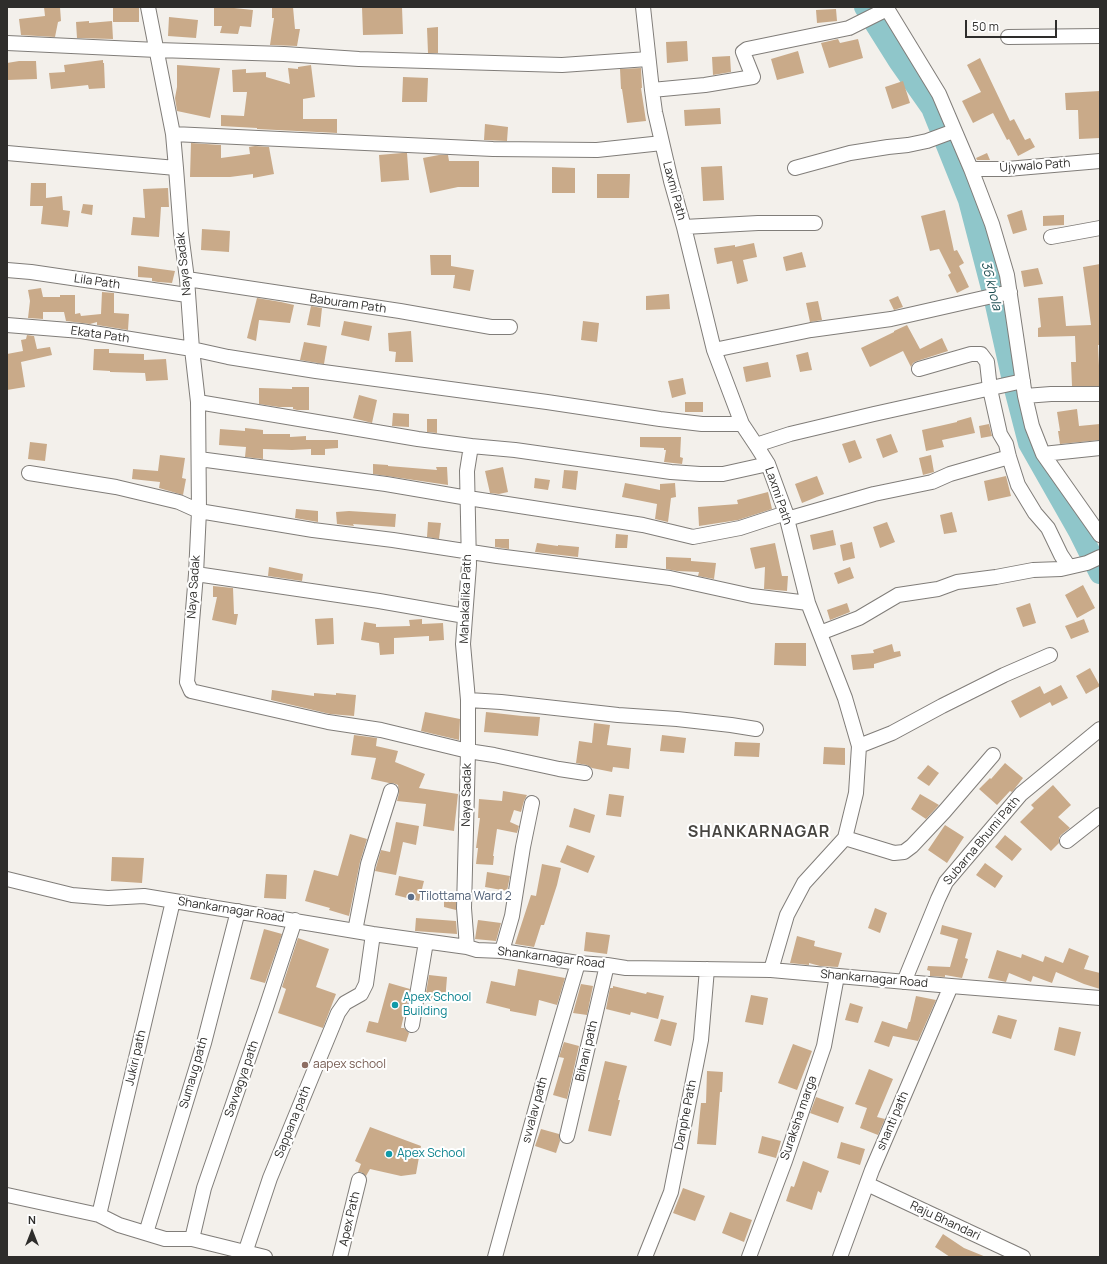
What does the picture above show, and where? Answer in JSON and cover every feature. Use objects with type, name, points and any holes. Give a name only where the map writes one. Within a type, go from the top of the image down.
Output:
[{"type":"street","name":"Naya Sadak","points":[[148,7],[173,134],[181,233],[187,279],[192,349],[198,402],[199,511],[196,574],[187,682],[191,691],[204,695],[227,698],[328,722],[381,730],[468,751],[464,908],[466,947]]},
{"type":"street","name":"Laxmi Path","points":[[643,7],[655,112],[714,350],[742,424],[768,464],[786,516],[808,603],[846,698],[859,746],[856,793],[845,838],[804,883],[787,915],[771,970]]},
{"type":"street","points":[[652,90],[705,85],[752,77],[743,52],[747,49],[849,28],[879,12],[939,94],[952,131],[971,169],[992,224],[1008,274],[1005,292],[1032,426],[1043,454],[1100,536]]},
{"type":"street","points":[[1008,37],[1100,36]]},
{"type":"street","points":[[7,43],[284,54],[367,60],[562,65],[648,59]]},
{"type":"street","points":[[795,168],[850,153],[927,142],[952,131]]},
{"type":"street","points":[[173,134],[493,149],[597,150],[662,142]]},
{"type":"street","points":[[7,154],[176,168]]},
{"type":"street","name":"Ujywalo Path","points":[[971,169],[1008,168],[1100,161]]},
{"type":"street","points":[[684,228],[758,223],[815,223]]},
{"type":"street","points":[[1050,237],[1100,228]]},
{"type":"street","name":"Lila Path","points":[[7,270],[31,272],[188,295]]},
{"type":"street","name":"Baburam Path","points":[[187,279],[491,326],[510,327]]},
{"type":"street","points":[[714,350],[811,330],[891,319],[1005,292]]},
{"type":"street","name":"Ekata Path","points":[[7,325],[81,331],[309,370],[548,402],[660,419],[702,424],[742,424]]},
{"type":"street","points":[[920,369],[971,354],[981,354],[987,362],[1000,434],[1006,444],[1018,485],[1035,513],[1048,528],[1060,555],[1070,567]]},
{"type":"street","points":[[756,445],[790,434],[1023,381]]},
{"type":"street","points":[[1025,396],[1051,394],[1100,394]]},
{"type":"street","points":[[198,402],[418,439],[700,474],[723,474],[768,464]]},
{"type":"street","name":"Mahakalika Path","points":[[468,751],[468,700],[463,644],[469,565],[467,471],[471,446]]},
{"type":"street","points":[[1043,454],[1100,448]]},
{"type":"street","points":[[199,459],[386,484],[643,526],[694,537],[740,528],[874,494],[932,482],[950,474],[1009,457]]},
{"type":"street","points":[[29,473],[116,487],[179,502],[199,511],[313,530],[670,578],[752,596],[808,603]]},
{"type":"street","points":[[820,633],[860,618],[898,596],[938,589],[957,582],[996,578],[1033,570],[1061,569],[1094,560]]},
{"type":"street","points":[[196,574],[379,601],[464,616]]},
{"type":"street","points":[[859,746],[892,733],[1004,675],[1050,655]]},
{"type":"street","points":[[468,700],[501,702],[618,715],[676,719],[756,729]]},
{"type":"street","name":"Subarna Bhumi Path","points":[[904,982],[946,882],[1021,794],[1100,729]]},
{"type":"street","points":[[468,751],[560,769],[585,772]]},
{"type":"street","points":[[845,838],[894,853],[904,852],[912,846],[944,812],[993,755]]},
{"type":"street","points":[[355,930],[368,864],[390,791]]},
{"type":"street","points":[[502,951],[512,916],[532,803]]},
{"type":"street","points":[[1067,841],[1100,816]]},
{"type":"street","name":"Shankarnagar Road","points":[[7,879],[72,895],[108,898],[144,896],[373,934],[466,947],[477,950],[502,951],[578,963],[626,968],[771,970],[1100,998]]},
{"type":"street","name":"Jukiri path","points":[[99,1215],[173,901]]},
{"type":"street","name":"Sumaug path","points":[[146,1233],[204,1043],[238,911]]},
{"type":"street","name":"Savvagya path","points":[[192,1239],[204,1188],[295,920]]},
{"type":"street","name":"Sappana path","points":[[245,1252],[270,1178],[338,1013],[345,1003],[361,994],[366,984],[373,934]]},
{"type":"street","points":[[412,1025],[426,942]]},
{"type":"street","name":"svvalav path","points":[[495,1257],[542,1086],[578,963]]},
{"type":"street","name":"Bihani path","points":[[567,1136],[607,965]]},
{"type":"street","name":"Danphe Path","points":[[645,1257],[671,1192],[701,1040],[707,969]]},
{"type":"street","name":"Suraksha marga","points":[[749,1257],[785,1161],[824,1046],[837,976]]},
{"type":"street","name":"shanti path","points":[[840,1257],[867,1184],[951,986]]},
{"type":"street","name":"Apex Path","points":[[340,1257],[359,1180]]},
{"type":"street","name":"Raju Bhandari","points":[[867,1184],[1023,1257]]},
{"type":"street","points":[[7,1194],[99,1215],[119,1225],[165,1239],[192,1239],[265,1257]]},
{"type":"building","points":[[44,7],[60,7],[61,21],[58,22],[55,37],[21,35],[19,19],[45,16]]},
{"type":"building","points":[[113,7],[139,7],[139,22],[113,22]]},
{"type":"building","points":[[214,7],[234,7],[253,10],[251,27],[240,26],[238,34],[220,33],[222,26],[214,26]]},
{"type":"building","points":[[272,7],[293,7],[295,29],[300,29],[297,46],[270,45],[274,18],[272,18]]},
{"type":"building","points":[[362,7],[402,7],[403,34],[363,35]]},
{"type":"building","points":[[836,9],[837,21],[817,23],[816,10]]},
{"type":"building","points":[[169,17],[198,20],[196,38],[168,36]]},
{"type":"building","points":[[89,21],[89,23],[112,21],[113,39],[77,38],[76,22]]},
{"type":"building","points":[[438,27],[438,53],[428,53],[427,28]]},
{"type":"building","points":[[838,39],[840,43],[858,39],[863,58],[829,68],[821,43]]},
{"type":"building","points":[[687,41],[688,61],[667,63],[666,42]]},
{"type":"building","points":[[798,51],[804,73],[777,80],[771,59]]},
{"type":"building","points":[[730,56],[731,72],[713,75],[712,57]]},
{"type":"building","points":[[980,58],[1010,121],[1014,119],[1025,140],[1030,138],[1035,147],[1018,156],[1009,139],[1007,140],[993,113],[973,123],[962,101],[981,92],[967,65]]},
{"type":"building","points":[[103,60],[105,88],[89,89],[88,85],[51,89],[49,73],[65,72],[64,65]]},
{"type":"building","points":[[36,61],[37,79],[7,80],[7,63]]},
{"type":"building","points":[[177,65],[220,68],[210,118],[177,111],[175,98],[177,87]]},
{"type":"building","points":[[311,65],[315,97],[303,99],[303,119],[337,119],[337,133],[221,126],[221,115],[244,116],[247,92],[233,92],[232,70],[246,69],[246,73],[266,72],[266,77],[290,84],[288,68],[298,69],[298,67]]},
{"type":"building","points":[[641,68],[641,88],[646,121],[627,123],[621,89],[620,69]]},
{"type":"building","points":[[403,77],[428,78],[427,102],[402,102]]},
{"type":"building","points":[[903,81],[910,103],[892,109],[885,87]]},
{"type":"building","points":[[1100,91],[1100,138],[1079,139],[1078,110],[1066,110],[1065,93]]},
{"type":"building","points":[[720,108],[721,124],[685,126],[684,110]]},
{"type":"building","points":[[485,124],[508,127],[507,141],[484,140]]},
{"type":"building","points":[[191,143],[221,145],[221,158],[250,154],[249,147],[269,147],[274,174],[253,178],[253,174],[230,177],[190,177]]},
{"type":"building","points":[[407,153],[409,180],[381,182],[379,155]]},
{"type":"building","points":[[987,153],[990,160],[977,160],[976,158]]},
{"type":"building","points":[[448,155],[449,161],[479,161],[479,187],[458,187],[430,193],[423,158]]},
{"type":"building","points":[[722,166],[724,200],[703,201],[701,167]]},
{"type":"building","points":[[552,167],[575,168],[575,193],[552,193]]},
{"type":"building","points":[[597,174],[630,174],[629,198],[597,198]]},
{"type":"building","points":[[31,183],[46,183],[46,198],[62,196],[63,210],[70,211],[68,227],[41,224],[43,206],[30,206]]},
{"type":"building","points":[[168,188],[169,207],[161,207],[159,237],[131,235],[133,217],[145,218],[143,189]]},
{"type":"building","points":[[83,204],[93,205],[92,215],[81,213]]},
{"type":"building","points":[[945,210],[954,251],[957,250],[964,263],[959,266],[969,287],[957,293],[948,275],[951,273],[939,249],[930,251],[921,216]]},
{"type":"building","points":[[1022,210],[1027,230],[1013,234],[1007,215]]},
{"type":"building","points":[[1064,215],[1064,225],[1043,226],[1043,216]]},
{"type":"building","points":[[202,229],[230,231],[229,252],[201,250]]},
{"type":"building","points":[[754,243],[757,257],[743,260],[748,281],[737,284],[732,261],[717,264],[714,248],[735,245],[735,247]]},
{"type":"building","points":[[802,252],[806,267],[786,271],[783,257]]},
{"type":"building","points":[[430,255],[451,255],[451,266],[474,270],[470,291],[453,288],[455,275],[431,275]]},
{"type":"building","points":[[1100,264],[1100,345],[1098,345],[1100,386],[1072,386],[1071,362],[1076,362],[1075,336],[1038,337],[1038,328],[1041,327],[1038,298],[1063,296],[1066,326],[1091,325],[1083,267]]},
{"type":"building","points":[[138,266],[175,271],[172,283],[152,281],[152,278],[138,277]]},
{"type":"building","points":[[1038,268],[1043,284],[1024,287],[1021,271]]},
{"type":"building","points":[[41,288],[43,297],[75,295],[75,314],[80,313],[81,316],[101,314],[102,292],[114,293],[114,313],[129,314],[128,330],[97,325],[97,322],[90,324],[66,321],[64,312],[43,312],[43,319],[28,318],[30,301],[28,290]]},
{"type":"building","points":[[669,294],[670,309],[646,310],[646,296]]},
{"type":"building","points":[[898,296],[903,307],[894,310],[889,300]]},
{"type":"building","points":[[257,298],[294,305],[290,323],[259,320],[256,341],[247,338]]},
{"type":"building","points":[[818,301],[822,320],[810,322],[806,303]]},
{"type":"building","points":[[311,306],[322,308],[320,327],[307,325]]},
{"type":"building","points":[[344,321],[372,326],[369,341],[341,335]]},
{"type":"building","points":[[583,321],[599,323],[597,342],[581,340]]},
{"type":"building","points":[[907,325],[920,349],[942,338],[948,351],[917,361],[913,363],[911,367],[903,351],[870,367],[861,348]]},
{"type":"building","points":[[411,331],[413,362],[395,362],[396,352],[389,351],[388,333]]},
{"type":"building","points":[[27,335],[34,336],[37,349],[50,347],[52,355],[21,362],[25,387],[7,390],[7,354],[23,351],[21,340],[26,339]]},
{"type":"building","points":[[304,342],[327,346],[324,364],[300,360]]},
{"type":"building","points":[[94,349],[109,349],[109,353],[144,354],[144,360],[166,359],[168,380],[146,381],[145,373],[93,370]]},
{"type":"building","points":[[808,352],[812,370],[800,372],[796,355]]},
{"type":"building","points":[[768,362],[771,377],[746,382],[743,367]]},
{"type":"building","points":[[683,378],[686,394],[672,398],[668,381]]},
{"type":"building","points":[[292,387],[309,387],[309,410],[297,410],[293,409],[293,407],[279,407],[259,404],[259,388],[292,389]]},
{"type":"building","points":[[359,395],[377,400],[372,423],[353,418]]},
{"type":"building","points":[[685,402],[703,402],[703,412],[685,412]]},
{"type":"building","points":[[1077,409],[1079,426],[1100,424],[1100,440],[1060,444],[1058,431],[1060,431],[1057,412]]},
{"type":"building","points":[[393,413],[409,414],[409,427],[392,426]]},
{"type":"building","points":[[971,417],[975,433],[942,440],[944,447],[926,451],[922,430],[957,422]]},
{"type":"building","points":[[427,419],[437,419],[437,433],[427,432]]},
{"type":"building","points":[[989,424],[992,436],[981,438],[979,426]]},
{"type":"building","points":[[245,428],[263,430],[263,434],[290,434],[290,437],[306,436],[306,440],[338,440],[338,448],[325,449],[325,455],[311,455],[311,449],[263,449],[263,459],[245,457],[246,447],[219,445],[220,429],[245,431]]},
{"type":"building","points":[[891,434],[898,452],[883,458],[876,439]]},
{"type":"building","points":[[640,437],[681,437],[680,457],[683,458],[682,464],[664,462],[666,450],[664,450],[664,448],[640,447]]},
{"type":"building","points":[[855,440],[862,458],[849,463],[842,444]]},
{"type":"building","points":[[30,442],[47,444],[45,461],[28,459]]},
{"type":"building","points":[[160,455],[185,458],[182,478],[186,479],[183,495],[159,488],[160,482],[132,479],[133,469],[158,471]]},
{"type":"building","points":[[931,455],[934,472],[923,475],[919,458]]},
{"type":"building","points":[[373,464],[437,470],[436,467],[447,467],[448,485],[373,474]]},
{"type":"building","points":[[503,467],[508,492],[499,494],[490,493],[485,471]]},
{"type":"building","points":[[564,470],[578,471],[576,490],[562,488]]},
{"type":"building","points":[[817,476],[824,494],[802,503],[795,484]]},
{"type":"building","points":[[1006,476],[1011,496],[988,501],[984,481]]},
{"type":"building","points":[[535,478],[550,480],[548,490],[534,488]]},
{"type":"building","points":[[625,483],[660,490],[660,484],[675,483],[676,497],[671,498],[668,522],[655,519],[657,504],[622,497]]},
{"type":"building","points":[[768,492],[772,509],[738,520],[699,526],[698,507],[738,504],[737,500]]},
{"type":"building","points":[[296,509],[318,511],[318,522],[295,518]]},
{"type":"building","points":[[349,511],[396,514],[395,527],[337,524],[336,512]]},
{"type":"building","points":[[952,512],[957,532],[944,534],[940,515]]},
{"type":"building","points":[[428,522],[441,523],[439,539],[427,537]]},
{"type":"building","points":[[887,522],[895,542],[880,548],[873,527]]},
{"type":"building","points":[[833,530],[836,545],[813,550],[810,535]]},
{"type":"building","points":[[616,534],[628,535],[627,548],[615,548]]},
{"type":"building","points":[[495,539],[509,539],[509,549],[495,547]]},
{"type":"building","points":[[852,542],[855,558],[843,561],[840,545]]},
{"type":"building","points":[[537,543],[579,547],[578,557],[535,552]]},
{"type":"building","points":[[775,543],[782,576],[788,576],[787,591],[764,589],[765,567],[755,569],[750,548]]},
{"type":"building","points":[[666,557],[691,558],[691,561],[716,563],[714,579],[698,576],[699,572],[666,569]]},
{"type":"building","points":[[269,567],[303,574],[302,581],[268,576]]},
{"type":"building","points":[[850,567],[854,578],[838,584],[834,573]]},
{"type":"building","points":[[1083,585],[1095,608],[1077,618],[1065,595]]},
{"type":"building","points":[[213,586],[233,588],[234,614],[238,614],[236,625],[212,620],[217,597],[213,597]]},
{"type":"building","points":[[847,603],[850,612],[830,620],[827,610]]},
{"type":"building","points":[[1030,603],[1036,623],[1023,627],[1016,608]]},
{"type":"building","points":[[333,618],[334,644],[317,645],[315,619]]},
{"type":"building","points":[[422,619],[422,624],[443,623],[444,640],[429,641],[429,636],[394,638],[394,654],[380,655],[379,643],[361,640],[364,622],[376,624],[376,627],[410,626],[409,620]]},
{"type":"building","points":[[1084,619],[1089,632],[1071,639],[1065,626]]},
{"type":"building","points":[[775,643],[806,643],[806,666],[774,665]]},
{"type":"building","points":[[892,644],[894,652],[900,651],[901,656],[874,664],[874,668],[853,670],[851,655],[874,653],[873,650]]},
{"type":"building","points":[[1090,668],[1100,686],[1086,694],[1076,676]]},
{"type":"building","points":[[1061,685],[1068,698],[1052,706],[1050,702],[1020,718],[1011,701],[1040,686],[1044,694]]},
{"type":"building","points":[[272,690],[314,696],[314,693],[356,695],[354,716],[330,714],[271,700]]},
{"type":"building","points":[[425,712],[460,719],[459,740],[421,731]]},
{"type":"building","points":[[486,712],[540,717],[538,736],[484,732]]},
{"type":"building","points":[[594,723],[610,725],[607,745],[631,748],[629,769],[613,767],[612,772],[576,763],[579,741],[592,743]]},
{"type":"building","points":[[354,735],[377,738],[376,746],[398,751],[395,762],[425,774],[419,788],[458,794],[454,831],[423,826],[426,804],[397,801],[399,793],[398,785],[371,779],[376,758],[351,755]]},
{"type":"building","points":[[662,735],[686,738],[684,753],[660,751]]},
{"type":"building","points":[[735,742],[760,743],[759,757],[734,756]]},
{"type":"building","points":[[824,747],[845,748],[845,765],[823,764]]},
{"type":"building","points":[[1005,763],[1023,778],[1012,792],[1010,791],[997,805],[979,789],[990,778],[991,779]]},
{"type":"building","points":[[928,765],[939,773],[929,786],[917,778]]},
{"type":"building","points":[[1053,785],[1071,805],[1058,817],[1070,828],[1061,835],[1059,838],[1059,843],[1051,851],[1020,822],[1034,808],[1031,805]]},
{"type":"building","points":[[503,791],[527,795],[521,812],[514,810],[510,822],[519,826],[517,833],[497,829],[493,865],[476,864],[478,848],[476,848],[480,818],[478,818],[479,799],[502,801]]},
{"type":"building","points":[[609,794],[624,796],[621,817],[606,815]]},
{"type":"building","points":[[920,794],[939,805],[926,819],[911,809]]},
{"type":"building","points":[[574,808],[595,815],[590,833],[569,827]]},
{"type":"building","points":[[396,822],[419,826],[416,845],[403,842],[396,875],[375,871],[381,850],[390,852]]},
{"type":"building","points":[[945,825],[964,837],[947,863],[928,850]]},
{"type":"building","points":[[350,834],[367,839],[360,862],[349,916],[329,910],[330,908],[305,901],[314,870],[338,876]]},
{"type":"building","points":[[1005,835],[1022,849],[1012,861],[995,847]]},
{"type":"building","points":[[567,845],[595,856],[588,873],[560,862]]},
{"type":"building","points":[[112,857],[144,858],[142,883],[111,881]]},
{"type":"building","points":[[985,863],[1003,876],[995,888],[976,875]]},
{"type":"building","points":[[542,864],[561,868],[544,925],[541,925],[534,947],[515,944],[531,895],[536,896]]},
{"type":"building","points":[[487,872],[510,876],[507,891],[485,887]]},
{"type":"building","points":[[266,874],[287,875],[286,899],[264,898]]},
{"type":"building","points":[[399,876],[424,881],[419,901],[395,895]]},
{"type":"building","points":[[444,897],[456,898],[456,910],[444,907]]},
{"type":"building","points":[[875,908],[887,913],[880,933],[868,928]]},
{"type":"building","points":[[416,918],[456,921],[457,934],[415,931]]},
{"type":"building","points":[[478,920],[501,923],[496,941],[475,939]]},
{"type":"building","points":[[942,925],[972,933],[965,958],[968,959],[962,978],[945,975],[945,977],[930,976],[930,971],[927,970],[928,966],[950,967],[958,939],[940,934]]},
{"type":"building","points":[[264,929],[282,934],[265,983],[250,979]]},
{"type":"building","points":[[586,932],[610,935],[607,954],[584,951]]},
{"type":"building","points":[[797,936],[815,941],[814,946],[842,953],[838,967],[820,966],[809,963],[809,965],[790,963]]},
{"type":"building","points":[[298,938],[329,949],[316,987],[336,994],[323,1028],[278,1013],[286,989],[282,987]]},
{"type":"building","points":[[1069,948],[1089,956],[1084,969],[1100,973],[1100,989],[1056,972],[1052,983],[1033,976],[1031,982],[1009,973],[1006,982],[988,978],[997,950],[1021,958],[1022,954],[1043,962],[1045,956],[1063,963]]},
{"type":"building","points":[[518,969],[565,978],[557,1005],[539,1000],[536,1016],[510,1011],[510,1009],[486,1003],[491,981],[515,986]]},
{"type":"building","points":[[429,975],[447,977],[445,1002],[425,999]]},
{"type":"building","name":"Apex School Building","points":[[389,983],[410,989],[401,1028],[404,1028],[409,1033],[406,1042],[366,1032],[369,1021],[378,1023]]},
{"type":"building","points":[[581,984],[593,986],[587,1015],[573,1013]]},
{"type":"building","points":[[613,986],[646,994],[647,992],[664,996],[658,1019],[631,1012],[630,1015],[606,1009],[610,988],[613,988]]},
{"type":"building","points":[[751,995],[768,998],[763,1025],[745,1022]]},
{"type":"building","points":[[916,996],[936,1000],[918,1041],[893,1036],[889,1047],[874,1042],[882,1021],[907,1029]]},
{"type":"building","points":[[850,1003],[863,1007],[858,1023],[845,1020]]},
{"type":"building","points":[[998,1015],[1017,1020],[1011,1039],[992,1033]]},
{"type":"building","points":[[661,1019],[677,1023],[671,1046],[654,1041]]},
{"type":"building","points":[[1059,1027],[1081,1032],[1075,1056],[1054,1050]]},
{"type":"building","points":[[564,1042],[579,1046],[567,1099],[553,1095],[564,1058],[559,1057]]},
{"type":"building","points":[[793,1044],[812,1051],[797,1090],[778,1083]]},
{"type":"building","points":[[605,1061],[627,1066],[611,1136],[588,1131]]},
{"type":"building","points":[[869,1069],[893,1079],[877,1117],[885,1119],[878,1135],[860,1128],[867,1108],[855,1104]]},
{"type":"building","points":[[707,1071],[723,1072],[716,1145],[697,1144],[701,1103],[706,1103]]},
{"type":"building","points":[[816,1097],[844,1107],[838,1123],[810,1113]]},
{"type":"building","name":"Apex School","points":[[370,1127],[421,1146],[416,1174],[401,1176],[370,1169],[366,1176],[361,1172],[358,1172],[361,1164],[355,1161]]},
{"type":"building","points":[[541,1129],[559,1134],[560,1141],[556,1153],[535,1146]]},
{"type":"building","points":[[762,1136],[781,1141],[776,1158],[758,1153]]},
{"type":"building","points":[[841,1142],[865,1149],[860,1165],[837,1158]]},
{"type":"building","points":[[803,1161],[829,1171],[821,1193],[818,1191],[812,1210],[786,1201],[791,1186],[794,1187]]},
{"type":"building","points":[[683,1188],[705,1196],[695,1221],[673,1213]]},
{"type":"building","points":[[730,1212],[752,1220],[744,1242],[722,1233]]},
{"type":"building","points":[[943,1234],[964,1248],[986,1257],[950,1257],[935,1247]]},
{"type":"waterway","name":"36 khola","points":[[865,7],[899,61],[932,108],[969,200],[995,300],[1029,443],[1079,531],[1100,573]]},
{"type":"place","name":"Tilottama Ward 2","points":[[411,897]]},
{"type":"place","name":"Apex School Building","points":[[395,1005]]},
{"type":"place","name":"aapex school","points":[[305,1065]]},
{"type":"place","name":"Apex School","points":[[389,1154]]},
{"type":"district","name":"SHANKARNAGAR","points":[[759,833]]}]
